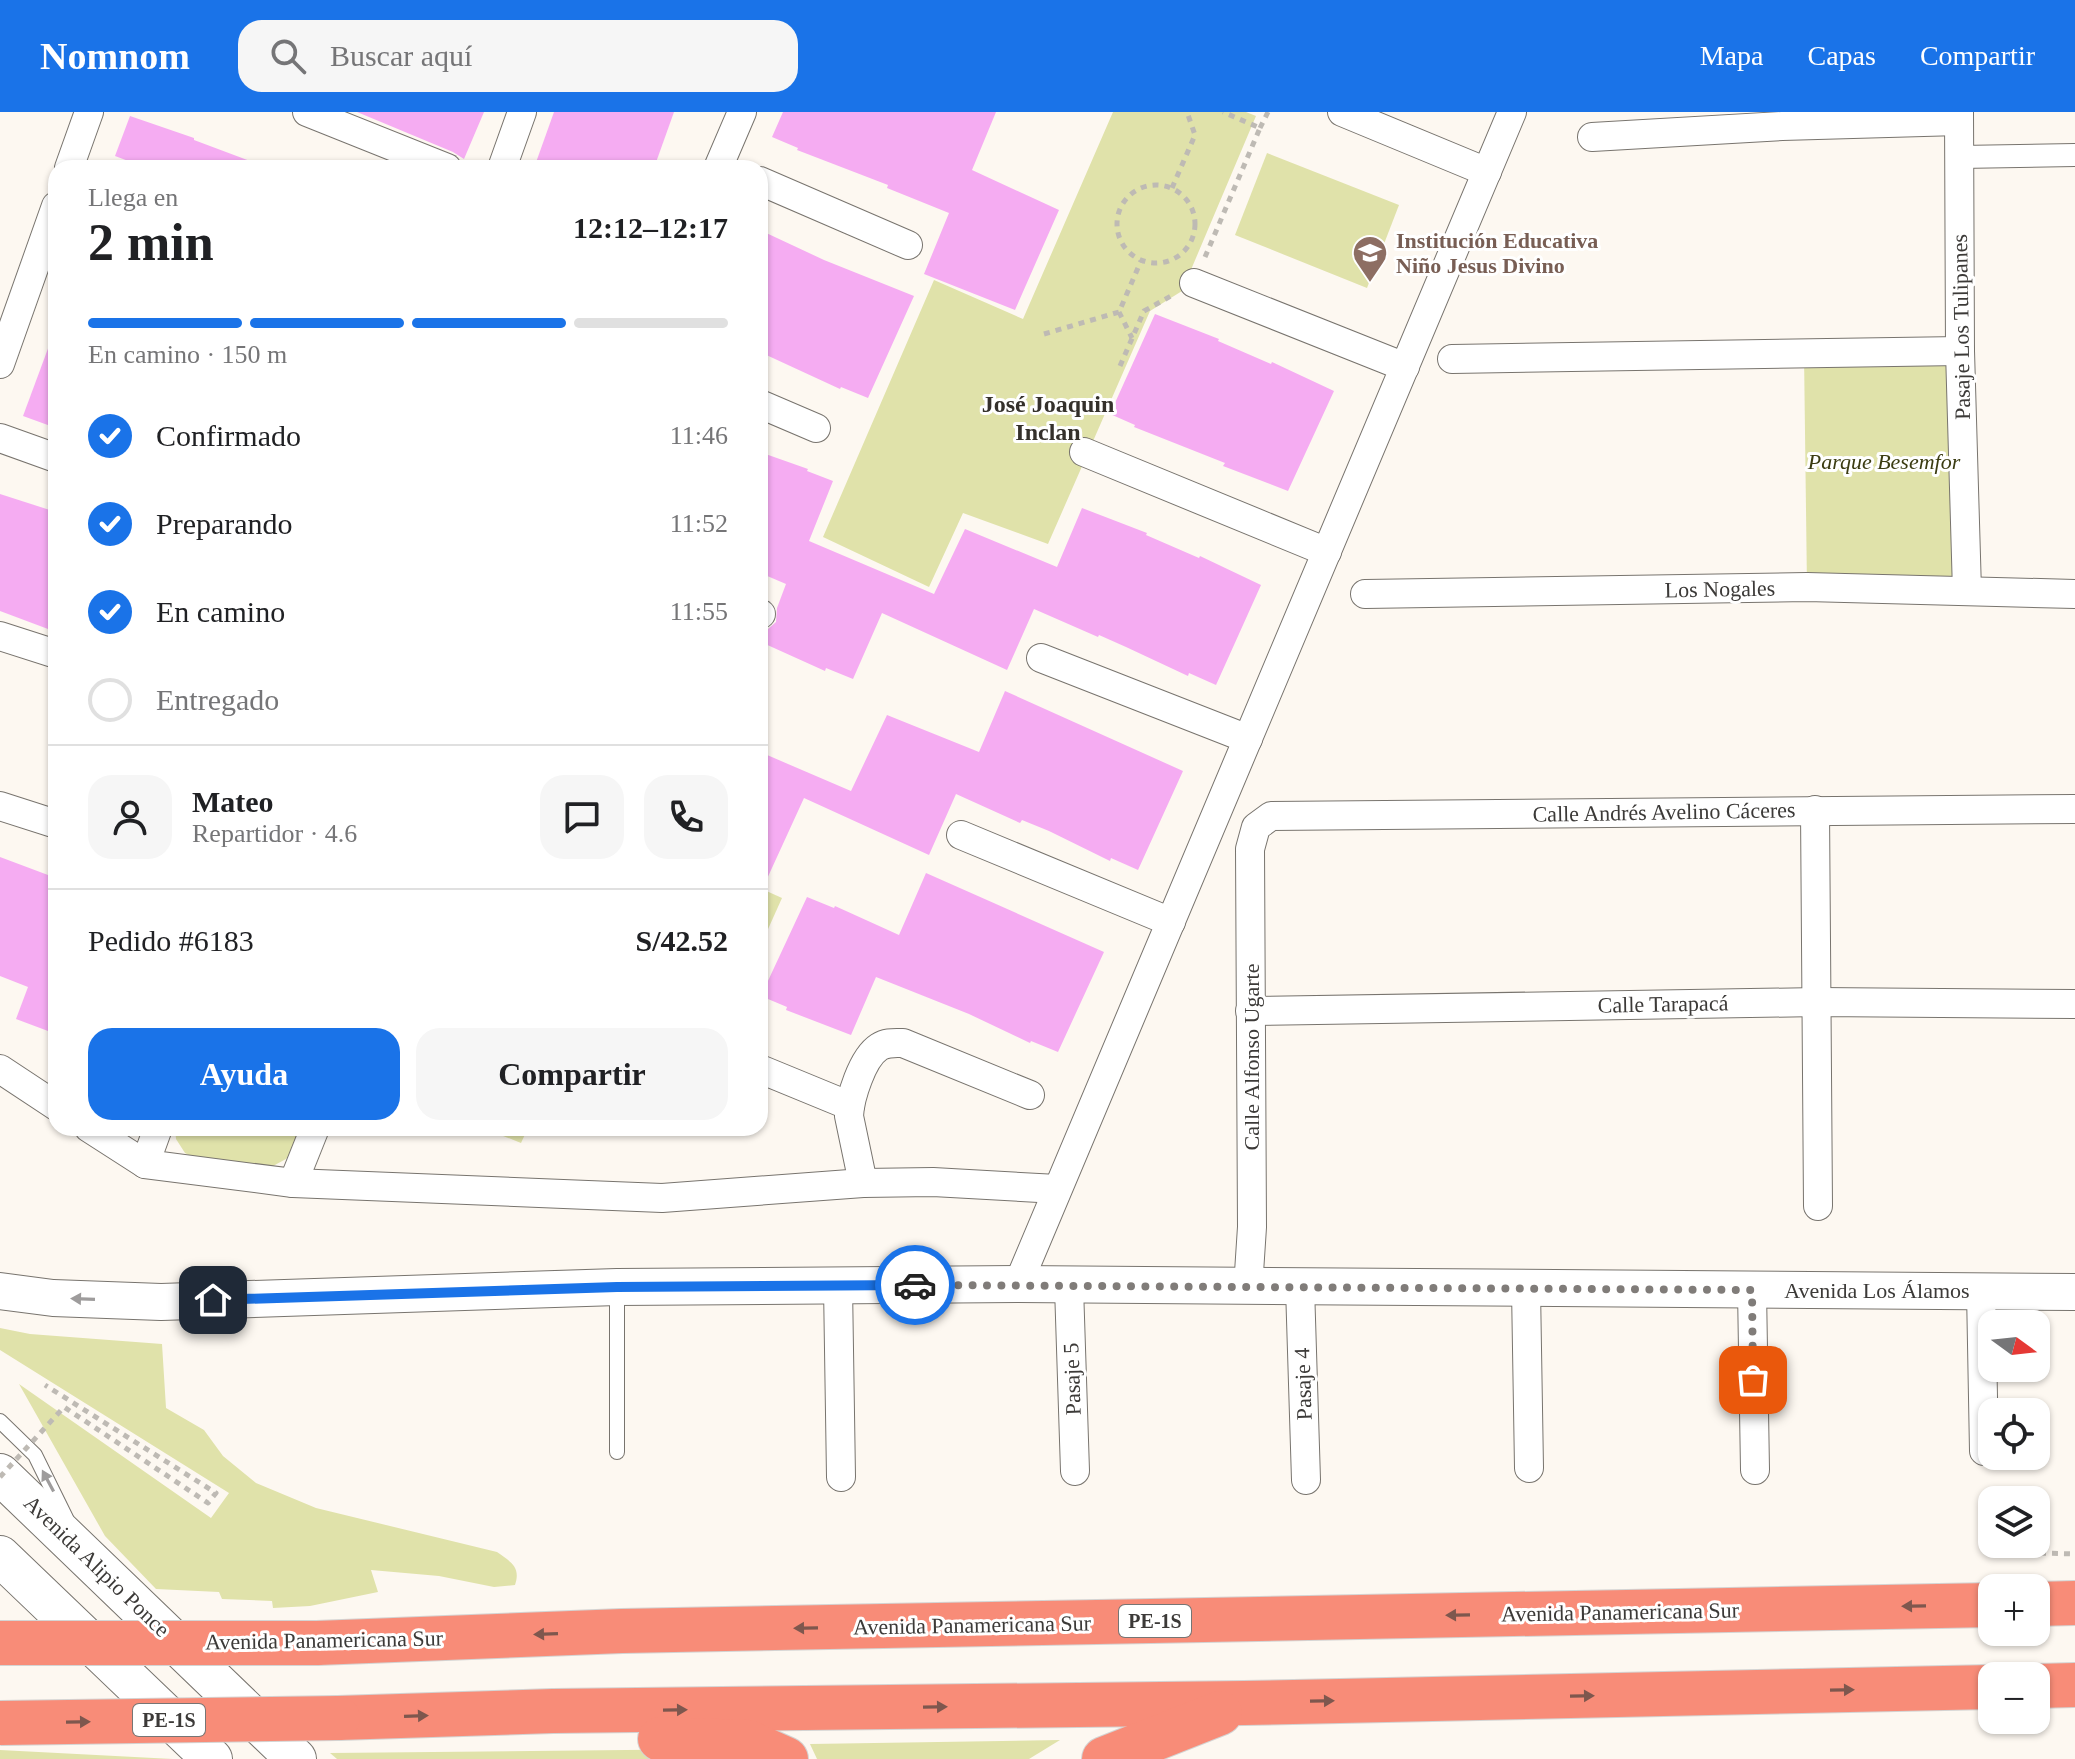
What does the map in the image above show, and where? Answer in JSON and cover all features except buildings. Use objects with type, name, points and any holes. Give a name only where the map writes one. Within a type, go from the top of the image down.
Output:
[{"type":"highway","points":[[2050,1604],[2075,1603]]},
{"type":"highway","name":"Avenida Panamericana Sur","points":[[0,1643],[317,1643],[637,1631],[1978,1605]]},
{"type":"highway","points":[[2050,1686],[2075,1685]]},
{"type":"highway","name":"PE-1S","points":[[0,1723],[553,1711],[1244,1703],[1978,1687]]},
{"type":"highway","points":[[1104,1759],[1244,1703]]},
{"type":"highway","points":[[553,1711],[598,1739],[748,1742],[786,1759]]},
{"type":"main road","name":"Avenida Alipio Ponce","points":[[0,1476],[82,1551],[296,1759]]},
{"type":"main road","points":[[0,1556],[212,1759]]},
{"type":"street","points":[[72,160],[89,112]]},
{"type":"street","points":[[505,160],[522,112]]},
{"type":"street","points":[[725,160],[742,112]]},
{"type":"street","points":[[1342,112],[1487,172]]},
{"type":"street","points":[[1018,1284],[1512,112]]},
{"type":"street","points":[[317,114],[428,160]]},
{"type":"street","points":[[1592,137],[1782,119],[1959,116]]},
{"type":"street","name":"Pasaje Los Tulipanes","points":[[1959,116],[1960,351],[1967,591]]},
{"type":"street","points":[[1960,157],[2075,155]]},
{"type":"street","points":[[768,184],[908,245]]},
{"type":"street","points":[[0,364],[48,249]]},
{"type":"street","points":[[1194,283],[1405,367]]},
{"type":"street","points":[[1452,359],[1960,351]]},
{"type":"street","points":[[768,407],[816,428]]},
{"type":"street","points":[[0,438],[48,455]]},
{"type":"street","points":[[1084,452],[1327,552]]},
{"type":"street","name":"Los Nogales","points":[[1365,594],[1807,587],[2075,594]]},
{"type":"street","points":[[0,636],[48,651]]},
{"type":"street","points":[[1041,658],[1248,739]]},
{"type":"street","points":[[0,806],[48,821]]},
{"type":"street","name":"Calle Andrés Avelino Cáceres","points":[[1256,827],[1271,816],[2075,809]]},
{"type":"street","points":[[1815,810],[1818,1206]]},
{"type":"street","name":"Calle Alfonso Ugarte","points":[[1248,1288],[1252,1227],[1250,849],[1256,827]]},
{"type":"street","points":[[961,835],[1171,922]]},
{"type":"street","name":"Calle Tarapacá","points":[[1250,1011],[1818,1002],[2075,1004]]},
{"type":"street","points":[[863,1183],[849,1116],[850,1106],[859,1078],[873,1052],[881,1045],[903,1043],[1030,1095]]},
{"type":"street","points":[[0,1069],[48,1101]]},
{"type":"street","points":[[768,1072],[850,1106]]},
{"type":"street","points":[[101,1136],[145,1164],[293,1183],[662,1198],[863,1183],[933,1182],[1057,1189]]},
{"type":"street","points":[[145,1164],[155,1136]]},
{"type":"street","points":[[293,1183],[312,1136]]},
{"type":"street","name":"Avenida Los Álamos","points":[[0,1291],[53,1298],[161,1302],[617,1287],[1018,1284],[1069,1287],[2075,1292]]},
{"type":"street","points":[[838,1286],[841,1477]]},
{"type":"street","name":"Pasaje 5","points":[[1069,1287],[1075,1471]]},
{"type":"street","name":"Pasaje 4","points":[[1300,1287],[1306,1480]]},
{"type":"street","points":[[1526,1289],[1529,1468]]},
{"type":"street","points":[[1752,1290],[1755,1470]]},
{"type":"street","points":[[1981,1291],[1983,1398]]},
{"type":"lane","points":[[617,1287],[617,1452]]},
{"type":"lane","points":[[0,1421],[35,1455],[82,1551]]},
{"type":"path","points":[[1172,188],[1195,135],[1187,112]]},
{"type":"path","points":[[1223,112],[1260,128]]},
{"type":"path","points":[[1120,366],[1144,311],[1194,283],[1268,112]]},
{"type":"path","points":[[1151,185],[1172,188],[1187,200],[1193,213],[1195,226],[1192,240],[1185,252],[1174,260],[1160,264],[1141,261],[1124,248],[1117,236],[1119,209],[1127,197],[1138,189],[1151,185]]},
{"type":"path","points":[[1132,338],[1119,312],[1141,261]]},
{"type":"path","points":[[1044,334],[1119,312]]},
{"type":"path","points":[[0,1476],[64,1407],[208,1503],[216,1493],[45,1385]]},
{"type":"path","points":[[2050,1553],[2075,1554]]},
{"type":"green space","points":[[1113,112],[1246,112],[1256,116],[1182,291],[1150,311],[1048,544],[963,513],[929,587],[823,537],[934,280],[1023,319]]},
{"type":"green space","points":[[1267,153],[1399,205],[1367,288],[1235,235]]},
{"type":"green space","name":"Parque Besemfor","points":[[1960,351],[1967,591],[1807,587],[1804,354]]},
{"type":"green space","points":[[768,892],[782,898],[768,929]]},
{"type":"green space","points":[[176,1136],[301,1136],[286,1159],[273,1166],[198,1160],[185,1153]]},
{"type":"green space","points":[[503,1136],[524,1136],[521,1143]]},
{"type":"green space","points":[[0,1328],[30,1334],[162,1344],[166,1408],[204,1430],[223,1456],[256,1483],[316,1508],[497,1552],[516,1569],[515,1585],[494,1587],[439,1576],[371,1570],[378,1592],[310,1606],[273,1608],[272,1601],[222,1599],[219,1592],[156,1589],[105,1536],[19,1384],[211,1518],[229,1493],[0,1350]]},
{"type":"green space","points":[[1060,1740],[1029,1759],[817,1759],[810,1744]]},
{"type":"green space","points":[[721,1749],[752,1759],[337,1759],[330,1753]]},
{"type":"green space","points":[[0,1750],[173,1759],[0,1759]]},
{"type":"way so far","points":[[915,1285],[1752,1290],[1753,1380]]},
{"type":"place","name":"Institución Educativa Niño Jesus Divino","points":[[1370,284]]},
{"type":"district","name":"José Joaquin Inclan","points":[[1048,418]]},
{"type":"route","points":[[213,1300],[617,1287],[915,1285]]}]
